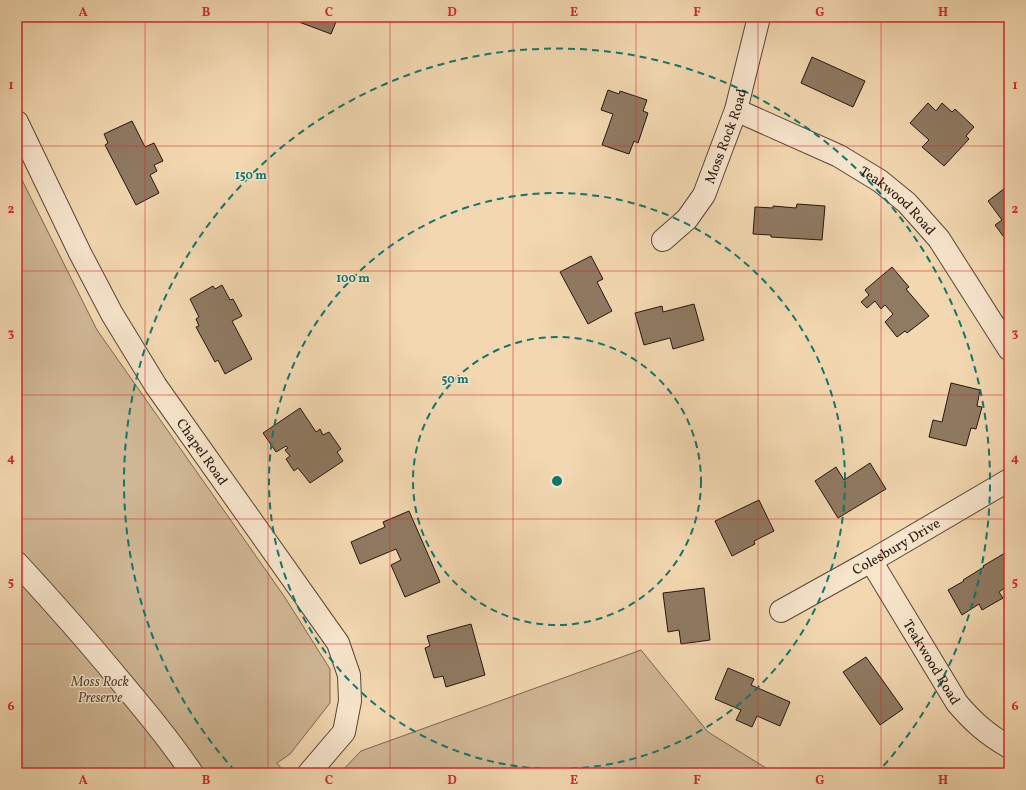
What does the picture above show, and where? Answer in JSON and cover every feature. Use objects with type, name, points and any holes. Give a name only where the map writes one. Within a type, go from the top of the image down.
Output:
[{"type":"street","name":"Moss Rock Road","points":[[662,240],[687,219],[704,195],[736,110],[759,17]]},
{"type":"street","name":"Teakwood Road","points":[[736,110],[839,156],[880,181],[907,204],[938,239],[1009,349]]},
{"type":"street","name":"Chapel Road","points":[[17,122],[80,253],[112,314],[156,386],[338,644],[349,675],[350,701],[344,732],[309,773]]},
{"type":"street","name":"Colesbury Drive","points":[[781,610],[871,561],[1009,480]]},
{"type":"street","name":"Teakwood Road","points":[[871,561],[957,703],[972,721],[989,735],[1009,747]]},
{"type":"street","points":[[17,562],[72,623],[134,697],[179,753],[192,773]]},
{"type":"green space","name":"Moss Rock Preserve","points":[[17,170],[97,330],[284,596],[330,669],[330,703],[290,754],[277,763],[285,773],[17,773]]},
{"type":"green space","points":[[641,650],[708,732],[774,773],[340,773],[361,751]]},
{"type":"building","points":[[301,17],[338,17],[331,34],[299,22]]},
{"type":"building","points":[[812,57],[865,81],[853,107],[801,83]]},
{"type":"building","points":[[608,90],[619,94],[620,91],[647,100],[643,111],[648,113],[638,143],[634,141],[629,154],[602,145],[613,114],[601,110]]},
{"type":"building","points":[[928,103],[936,111],[942,103],[952,112],[955,109],[974,127],[966,136],[969,139],[944,166],[922,147],[929,140],[910,123]]},
{"type":"building","points":[[132,121],[145,147],[154,143],[163,161],[154,165],[157,171],[150,175],[159,193],[136,205],[105,145],[108,143],[104,134]]},
{"type":"building","points":[[1009,185],[1009,244],[995,225],[1002,220],[988,201]]},
{"type":"building","points":[[797,204],[825,206],[822,240],[771,237],[771,235],[753,234],[755,207],[773,208],[773,206],[796,208]]},
{"type":"building","points":[[591,256],[603,279],[597,282],[612,311],[588,324],[560,272]]},
{"type":"building","points":[[892,267],[909,287],[906,289],[929,316],[907,333],[905,331],[897,337],[885,322],[893,314],[885,305],[881,309],[875,301],[867,308],[861,302],[869,295],[865,290]]},
{"type":"building","points":[[222,285],[230,300],[233,299],[242,316],[232,321],[252,359],[225,374],[218,360],[215,362],[196,327],[199,326],[196,319],[199,317],[190,299],[213,286],[215,289]]},
{"type":"building","points":[[694,304],[704,340],[673,349],[670,338],[644,345],[635,313],[662,306],[663,312]]},
{"type":"building","points":[[951,383],[980,390],[977,406],[982,407],[976,429],[971,428],[966,446],[929,437],[933,420],[942,422]]},
{"type":"building","points":[[300,408],[316,432],[320,429],[323,435],[329,432],[341,449],[337,452],[343,461],[310,483],[298,468],[294,471],[286,459],[290,456],[285,450],[288,448],[286,446],[276,452],[263,433]]},
{"type":"building","points":[[870,463],[886,489],[838,518],[815,481],[836,467],[844,480]]},
{"type":"building","points":[[759,500],[774,531],[754,541],[755,544],[732,556],[715,521]]},
{"type":"building","points":[[409,511],[440,582],[405,597],[391,565],[401,560],[396,549],[360,564],[351,542],[385,527],[383,522]]},
{"type":"building","points":[[1005,553],[1009,560],[1009,585],[999,592],[1003,598],[982,610],[979,604],[962,615],[948,590]]},
{"type":"building","points":[[704,588],[710,640],[681,644],[679,630],[668,632],[663,593]]},
{"type":"building","points":[[471,624],[485,675],[446,687],[443,676],[434,678],[425,648],[430,646],[427,636]]},
{"type":"building","points":[[866,657],[903,709],[880,725],[843,672]]},
{"type":"building","points":[[728,668],[754,679],[751,685],[790,702],[780,726],[757,716],[752,727],[736,720],[741,710],[715,699]]}]
